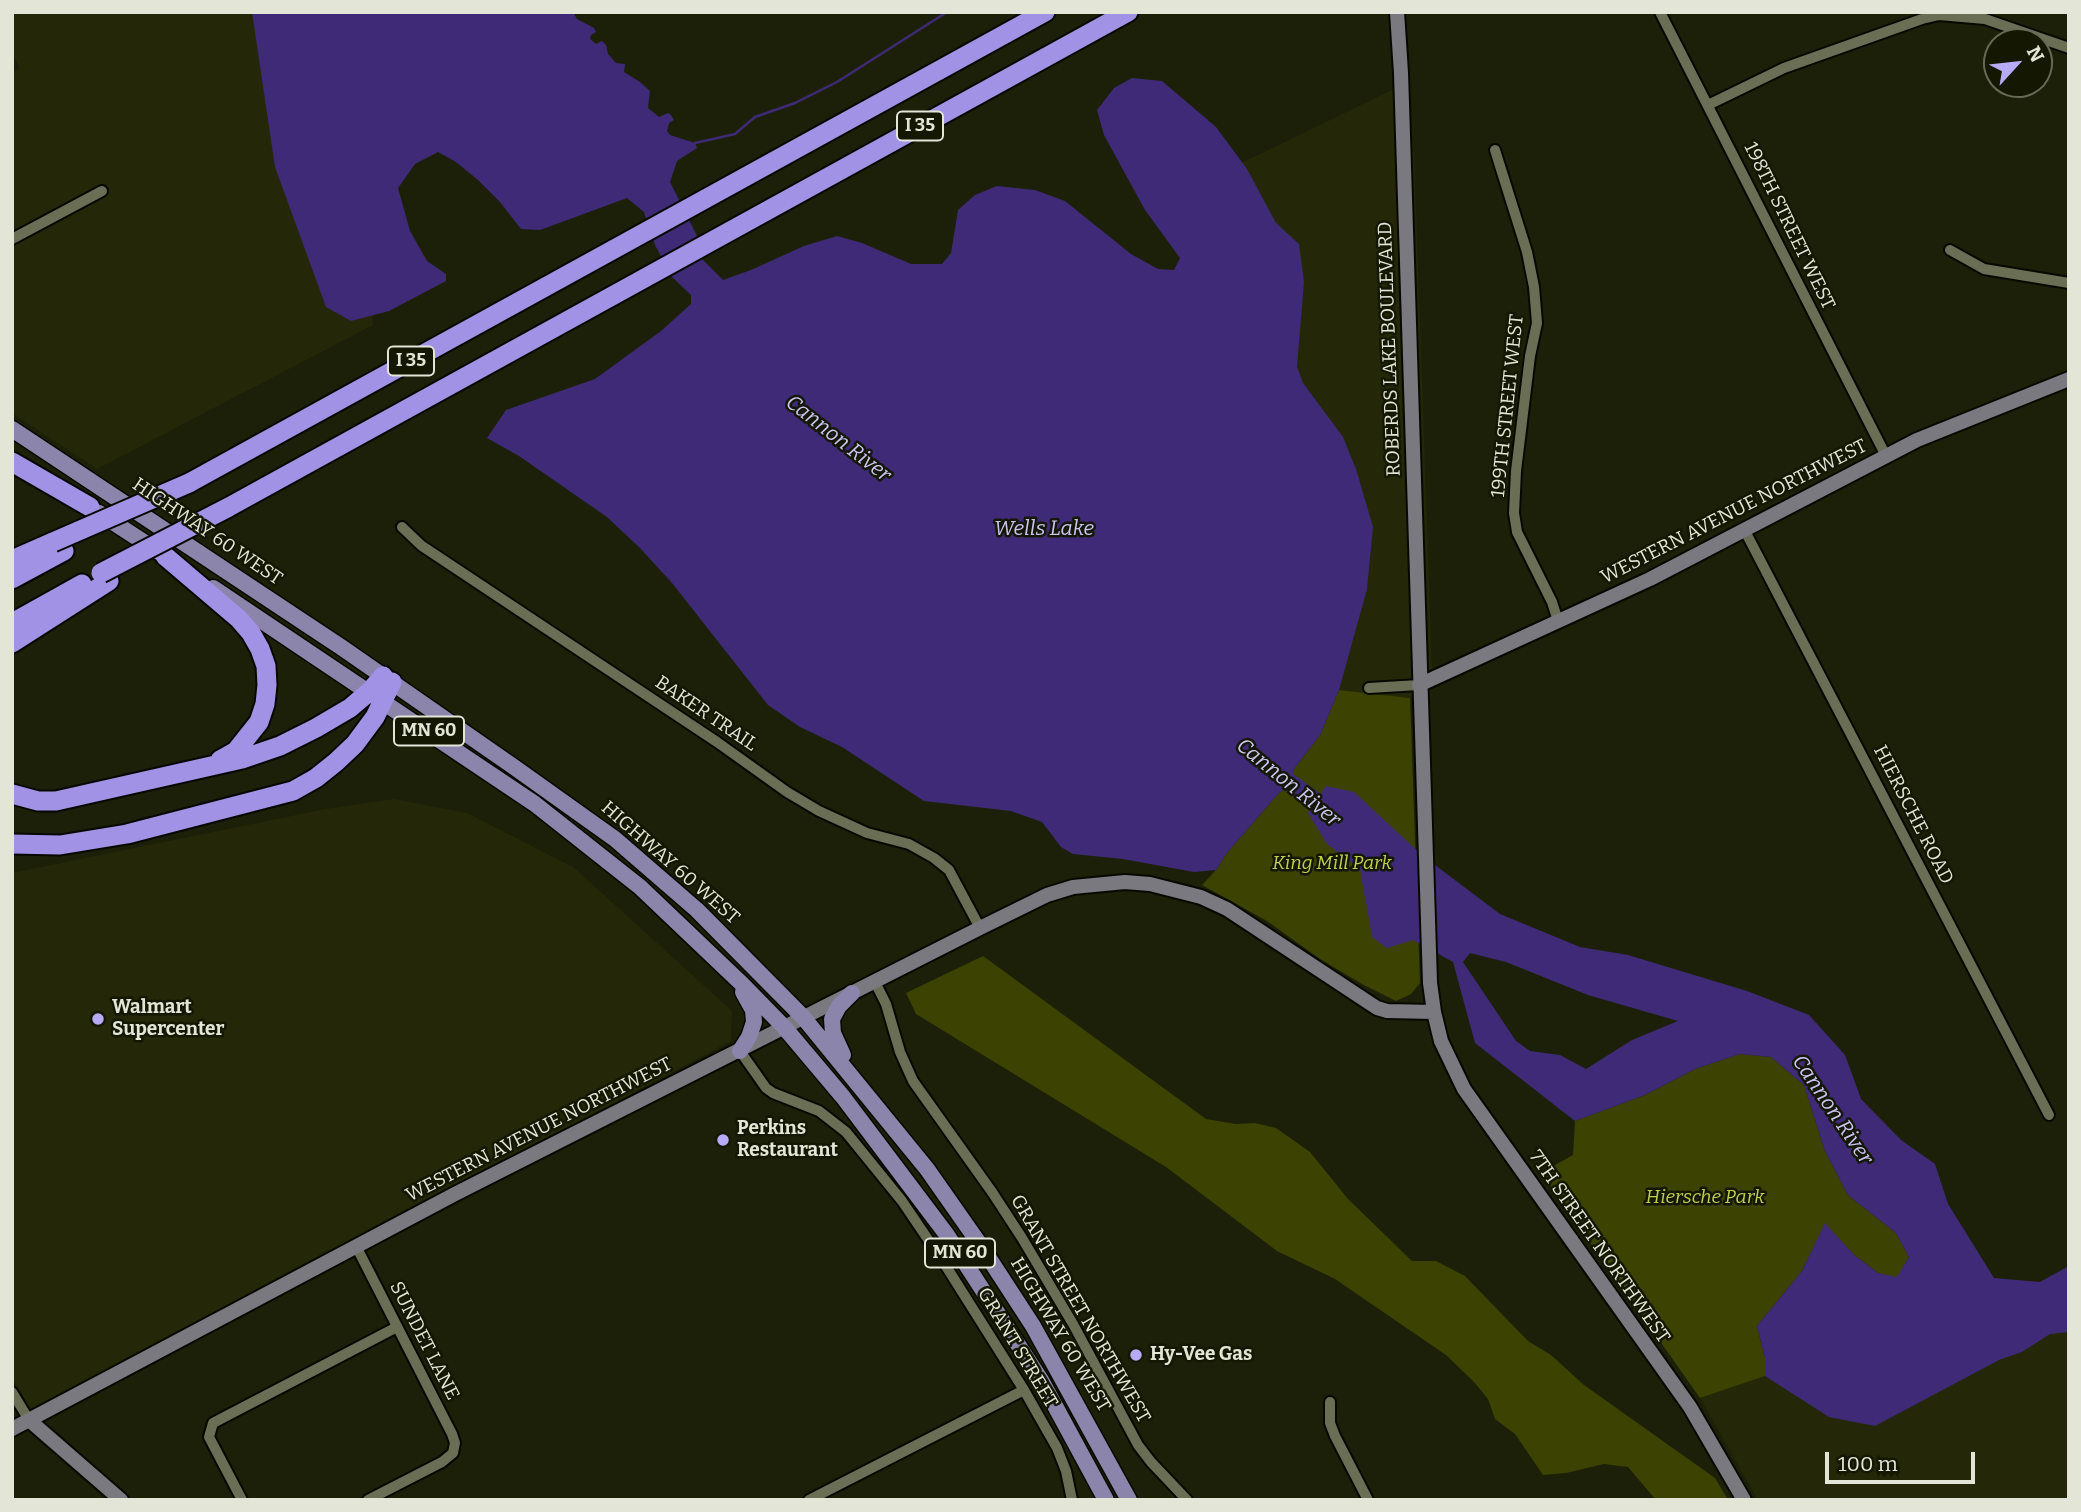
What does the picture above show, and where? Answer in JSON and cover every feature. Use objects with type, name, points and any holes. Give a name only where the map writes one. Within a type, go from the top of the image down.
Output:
[{"type":"highway","name":"I 35","points":[[59,546],[189,483],[1045,12]]},
{"type":"highway","name":"I 35","points":[[105,577],[1128,12]]},
{"type":"highway","points":[[12,462],[90,507]]},
{"type":"highway","points":[[12,560],[59,546]]},
{"type":"highway","points":[[12,579],[59,546]]},
{"type":"highway","points":[[165,556],[239,619],[256,640],[266,666],[265,704],[259,722],[236,751],[202,768]]},
{"type":"highway","points":[[12,622],[105,577]]},
{"type":"highway","points":[[12,643],[105,577]]},
{"type":"highway","points":[[12,844],[61,845],[127,834],[293,791],[336,762],[365,732],[377,696],[388,679]]},
{"type":"highway","points":[[12,794],[38,801],[56,801],[242,759],[280,746],[377,696]]},
{"type":"main road","name":"HIGHWAY 60 WEST","points":[[12,429],[388,679],[625,848],[706,919],[803,1017],[927,1169],[1040,1338],[1129,1500]]},
{"type":"main road","name":"HIGHWAY 60 WEST","points":[[12,455],[503,781],[640,887],[730,972],[784,1027],[859,1116],[947,1235],[1041,1380],[1106,1500]]},
{"type":"main road","points":[[730,972],[750,1002],[754,1015],[749,1037],[740,1051]]},
{"type":"main road","points":[[852,993],[835,1012],[832,1026],[839,1048],[862,1088]]},
{"type":"street","name":"ROBERDS LAKE BOULEVARD","points":[[1397,12],[1402,87],[1419,685]]},
{"type":"street","name":"198TH STREET WEST","points":[[1660,12],[1886,456]]},
{"type":"street","points":[[1708,105],[1784,68],[1921,15],[1985,19],[2069,48]]},
{"type":"street","name":"199TH STREET WEST","points":[[1495,150],[1527,252],[1537,323],[1517,458],[1514,513],[1522,545],[1552,601],[1558,621]]},
{"type":"street","points":[[12,239],[102,191]]},
{"type":"street","points":[[1950,250],[1984,269],[2069,283]]},
{"type":"street","name":"WESTERN AVENUE NORTHWEST","points":[[1419,685],[1650,579],[1943,429],[2069,379]]},
{"type":"street","name":"BAKER TRAIL","points":[[401,527],[442,559],[717,742],[787,792],[819,811],[867,833],[909,844],[934,858],[949,870],[980,928]]},
{"type":"street","name":"HIERSCHE ROAD","points":[[1745,531],[2049,1115]]},
{"type":"street","points":[[1369,688],[1419,685]]},
{"type":"street","name":"7TH STREET NORTHWEST","points":[[1419,685],[1429,960],[1434,1012],[1441,1041],[1464,1089],[1690,1407],[1744,1500]]},
{"type":"street","name":"WESTERN AVENUE NORTHWEST","points":[[12,1429],[356,1246],[803,1017],[1047,895],[1073,887],[1150,884],[1202,897],[1227,909],[1377,1008],[1387,1011],[1434,1012]]},
{"type":"street","name":"GRANT STREET NORTHWEST","points":[[875,982],[886,1004],[900,1052],[913,1081],[1022,1238],[1073,1324],[1138,1445],[1187,1500]]},
{"type":"street","name":"GRANT STREET","points":[[740,1051],[766,1088],[819,1111],[857,1143],[944,1263],[1024,1390],[1057,1448],[1066,1471],[1072,1500]]},
{"type":"street","name":"SUNDET LANE","points":[[356,1246],[455,1443],[453,1452],[442,1462],[368,1500]]},
{"type":"street","points":[[242,1500],[209,1437],[210,1428],[218,1420],[397,1328]]},
{"type":"street","points":[[809,1500],[1024,1390]]},
{"type":"street","points":[[12,1392],[29,1420],[121,1500]]},
{"type":"street","points":[[1329,1402],[1330,1423],[1368,1500]]},
{"type":"shaded area","points":[[12,12],[296,12],[359,128],[373,325],[97,469],[12,413],[12,73],[20,68],[12,52]]},
{"type":"shaded area","points":[[1394,89],[1396,152],[1414,152],[1432,671],[1410,698],[1339,690],[1227,170]]},
{"type":"shaded area","points":[[394,799],[467,813],[573,867],[732,1011],[731,1041],[32,1412],[12,1378],[12,873],[326,809]]},
{"type":"shaded area","points":[[2069,1320],[2069,1500],[1758,1500],[1700,1398],[1765,1376],[1854,1407]]},
{"type":"green space","name":"King Mill Park","points":[[1339,690],[1410,698],[1420,983],[1411,994],[1396,1001],[1320,959],[1267,921],[1202,885],[1277,795],[1290,784],[1294,769],[1320,735]]},
{"type":"green space","points":[[983,956],[1206,1119],[1236,1124],[1255,1123],[1276,1128],[1310,1152],[1348,1199],[1412,1261],[1436,1261],[1465,1276],[1528,1341],[1551,1355],[1584,1385],[1715,1478],[1728,1500],[1656,1500],[1628,1467],[1604,1464],[1566,1473],[1543,1475],[1515,1434],[1495,1419],[1488,1399],[1446,1355],[1335,1279],[1277,1251],[1166,1167],[916,1014],[906,993]]},
{"type":"green space","name":"Hiersche Park","points":[[1740,1054],[1771,1057],[1804,1085],[1825,1151],[1848,1195],[1896,1233],[1909,1257],[1897,1278],[1878,1273],[1854,1255],[1825,1224],[1802,1271],[1757,1326],[1765,1358],[1765,1376],[1700,1398],[1541,1173],[1573,1155],[1575,1121],[1645,1095],[1695,1069]]},
{"type":"water","name":"Wells Lake","points":[[252,12],[573,12],[577,19],[594,28],[596,32],[590,39],[596,44],[602,41],[616,63],[625,64],[624,72],[650,91],[648,108],[659,117],[668,113],[671,115],[674,120],[669,123],[667,131],[670,135],[695,143],[697,148],[677,161],[670,182],[703,248],[696,253],[723,280],[804,246],[837,236],[862,243],[911,264],[942,264],[951,253],[958,210],[975,195],[997,186],[1035,190],[1065,201],[1131,254],[1158,269],[1174,270],[1180,258],[1145,210],[1104,135],[1097,110],[1114,88],[1132,78],[1162,81],[1216,127],[1247,169],[1276,223],[1299,244],[1304,282],[1297,367],[1303,383],[1343,437],[1356,469],[1373,527],[1367,589],[1339,690],[1320,735],[1294,769],[1290,784],[1277,795],[1226,854],[1216,870],[1194,872],[1123,859],[1073,854],[1061,847],[1042,822],[1011,811],[924,801],[842,747],[800,727],[768,705],[672,583],[640,548],[607,517],[519,456],[487,438],[506,410],[595,379],[661,331],[691,304],[691,295],[672,277],[655,245],[644,212],[627,198],[540,230],[521,229],[478,180],[456,162],[438,152],[415,164],[398,188],[410,231],[427,261],[446,274],[446,281],[389,311],[351,321],[326,307],[275,167]]},
{"type":"water","points":[[1326,786],[1354,792],[1423,856],[1500,914],[1580,947],[1628,955],[1747,991],[1809,1015],[1845,1055],[1861,1099],[1901,1140],[1935,1164],[1948,1204],[1994,1278],[2040,1282],[2069,1266],[2069,1332],[2050,1334],[2022,1352],[1999,1360],[1875,1426],[1829,1417],[1765,1376],[1765,1358],[1757,1326],[1802,1271],[1825,1223],[1854,1255],[1878,1273],[1897,1277],[1909,1257],[1896,1233],[1848,1195],[1825,1151],[1804,1085],[1771,1057],[1740,1054],[1695,1069],[1645,1095],[1575,1121],[1475,1043],[1453,962],[1413,940],[1387,948],[1372,937],[1360,869],[1327,844],[1308,813]],"holes":[[[1470,953],[1506,962],[1588,995],[1678,1021],[1632,1040],[1586,1069],[1560,1055],[1530,1051],[1516,1041],[1463,962]]]},
{"type":"waterway","points":[[695,143],[735,134],[755,117],[795,103],[837,82],[947,12]]},
{"type":"waterway","name":"Cannon River","points":[[1272,770],[1317,802],[1332,817]]},
{"type":"place","name":"Walmart Supercenter","points":[[98,1019]]},
{"type":"place","name":"Perkins Restaurant","points":[[723,1140]]},
{"type":"place","name":"Hy-Vee Gas","points":[[1136,1355]]}]
